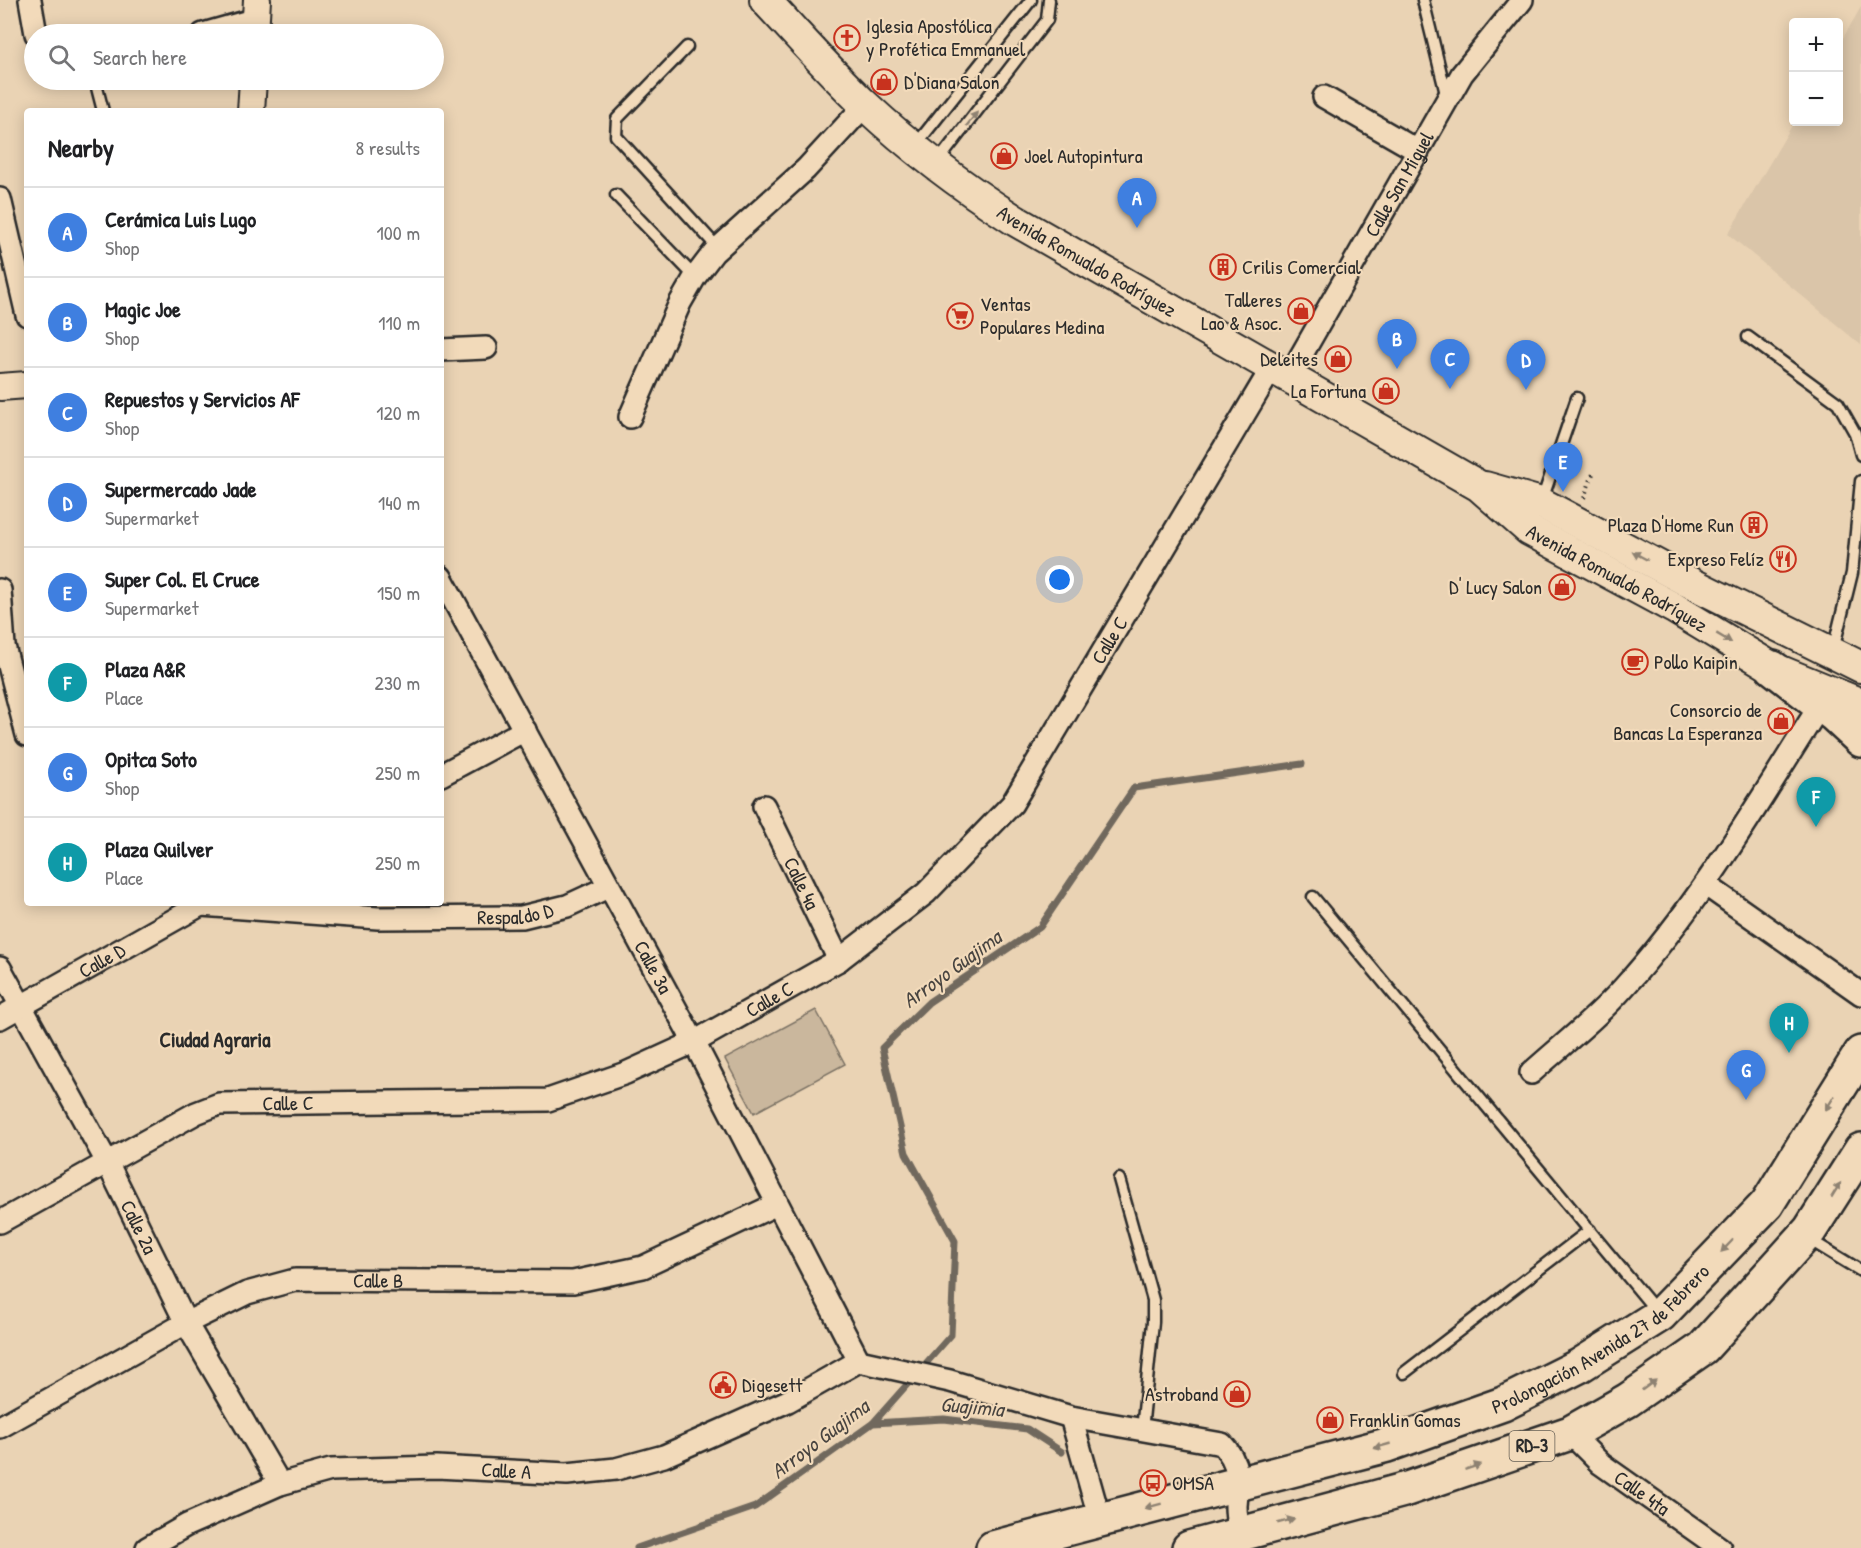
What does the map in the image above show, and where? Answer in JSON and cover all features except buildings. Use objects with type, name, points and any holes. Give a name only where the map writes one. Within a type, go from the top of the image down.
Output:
[{"type":"main road","name":"Avenida Romualdo Rodríguez","points":[[765,0],[865,105],[925,156],[1016,221],[1479,486],[1529,530],[1674,608],[1773,668],[1861,704]]},
{"type":"main road","name":"Avenida Romualdo Rodríguez","points":[[1479,486],[1541,503],[1685,580],[1861,667]]},
{"type":"main road","points":[[1773,668],[1821,704],[1861,740]]},
{"type":"main road","name":"Prolongación Avenida 27 de Febrero","points":[[993,1548],[1387,1445],[1503,1404],[1579,1366],[1660,1315],[1767,1204],[1861,1053]]},
{"type":"main road","name":"RD-3","points":[[1189,1548],[1241,1541],[1404,1490],[1570,1433],[1628,1400],[1703,1348],[1804,1237],[1861,1150]]},
{"type":"street","points":[[30,0],[34,24]]},
{"type":"street","name":"Calle San Miguel","points":[[1281,371],[1418,151],[1462,74],[1522,0]]},
{"type":"street","points":[[236,24],[256,18]]},
{"type":"street","points":[[251,108],[252,90]]},
{"type":"street","points":[[1324,97],[1418,151]]},
{"type":"street","points":[[630,417],[680,303],[695,277],[718,248],[806,169],[865,105]]},
{"type":"street","points":[[0,199],[24,302]]},
{"type":"street","points":[[444,350],[486,348]]},
{"type":"street","name":"Calle C","points":[[0,1222],[196,1113],[219,1104],[548,1100],[626,1073],[694,1042],[839,960],[926,893],[1012,804],[1281,371]]},
{"type":"street","points":[[0,387],[24,385]]},
{"type":"street","name":"Calle 3a","points":[[444,582],[694,1042],[859,1361]]},
{"type":"street","points":[[0,591],[4,646],[24,723]]},
{"type":"street","points":[[1531,1073],[1624,988],[1706,885],[1821,704]]},
{"type":"street","points":[[444,773],[525,730]]},
{"type":"street","name":"Calle 4a","points":[[764,806],[839,960]]},
{"type":"street","points":[[1706,885],[1861,994]]},
{"type":"street","name":"Respaldo D","points":[[228,906],[378,918],[522,917],[567,906],[608,887]]},
{"type":"street","name":"Calle D","points":[[0,1018],[199,906]]},
{"type":"street","name":"Calle 2a","points":[[0,968],[107,1162],[186,1323],[279,1484]]},
{"type":"street","name":"Calle B","points":[[0,1427],[186,1323],[247,1293],[295,1280],[516,1284],[573,1282],[643,1267],[777,1204]]},
{"type":"street","points":[[859,1361],[950,1382],[1071,1417],[1222,1444],[1233,1460],[1239,1484],[1236,1508],[1241,1541]]},
{"type":"street","name":"Calle A","points":[[147,1548],[187,1525],[279,1484],[331,1470],[437,1467],[567,1474],[616,1469],[675,1452],[788,1401],[859,1361]]},
{"type":"street","points":[[1071,1417],[1100,1520]]},
{"type":"street","name":"Calle 4ta","points":[[1570,1433],[1601,1464],[1715,1547]]},
{"type":"lane","points":[[925,156],[1030,0]]},
{"type":"lane","points":[[925,156],[1047,20],[1049,0]]},
{"type":"lane","points":[[1423,0],[1447,99]]},
{"type":"lane","points":[[687,47],[617,119],[616,136],[718,248]]},
{"type":"lane","points":[[98,90],[102,108]]},
{"type":"lane","points":[[616,195],[695,277]]},
{"type":"lane","points":[[1748,337],[1838,403],[1855,433],[1861,455]]},
{"type":"lane","points":[[1541,503],[1577,398]]},
{"type":"lane","points":[[1832,653],[1852,573],[1861,481]]},
{"type":"lane","points":[[1313,897],[1660,1315]]},
{"type":"lane","points":[[1119,1179],[1153,1300],[1153,1322],[1142,1430]]},
{"type":"lane","points":[[1404,1373],[1590,1230]]},
{"type":"lane","points":[[1804,1237],[1861,1271]]},
{"type":"path","points":[[1583,499],[1594,471]]},
{"type":"shaded area","points":[[1861,7],[1861,345],[1728,234],[1792,126],[1843,126],[1843,38]]},
{"type":"shaded area","points":[[816,1010],[845,1064],[754,1113],[725,1059]]},
{"type":"waterway","name":"Arroyo Guajima","points":[[637,1548],[755,1507],[873,1423],[951,1335],[955,1241],[906,1153],[882,1048],[929,1002],[1040,927],[1134,788],[1302,764]]},
{"type":"waterway","name":"Guajimia","points":[[873,1423],[944,1419],[1027,1429],[1062,1452]]},
{"type":"place","name":"Iglesia Apostólica y Profética Emmanuel","points":[[847,38]]},
{"type":"place","name":"D'Diana Salon","points":[[884,82]]},
{"type":"place","name":"Joel Autopintura","points":[[1004,156]]},
{"type":"place","name":"Cerámica Luis Lugo","points":[[1137,228]]},
{"type":"place","name":"Crilis Comercial","points":[[1223,267]]},
{"type":"place","name":"Talleres Lao & Asoc.","points":[[1301,311]]},
{"type":"place","name":"Ventas Populares Medina","points":[[960,316]]},
{"type":"place","name":"Deleites","points":[[1338,359]]},
{"type":"place","name":"Magic Joe","points":[[1397,369]]},
{"type":"place","name":"Repuestos y Servicios AF","points":[[1450,389]]},
{"type":"place","name":"Supermercado Jade","points":[[1526,390]]},
{"type":"place","name":"La Fortuna","points":[[1386,391]]},
{"type":"place","name":"Super Col. El Cruce","points":[[1563,492]]},
{"type":"place","name":"Plaza D'Home Run","points":[[1754,525]]},
{"type":"place","name":"Expreso Felíz","points":[[1783,559]]},
{"type":"place","name":"D' Lucy Salon","points":[[1562,587]]},
{"type":"place","name":"Pollo Kaipin","points":[[1635,662]]},
{"type":"place","name":"Consorcio de Bancas La Esperanza","points":[[1781,721]]},
{"type":"place","name":"Plaza A&R","points":[[1816,827]]},
{"type":"place","name":"Plaza Quilver","points":[[1789,1053]]},
{"type":"place","name":"Opitca Soto","points":[[1746,1100]]},
{"type":"place","name":"Digesett","points":[[723,1385]]},
{"type":"place","name":"Astroband","points":[[1237,1394]]},
{"type":"place","name":"Franklin Gomas","points":[[1330,1420]]},
{"type":"place","name":"OMSA","points":[[1153,1483]]},
{"type":"district","name":"Ciudad Agraria","points":[[215,1040]]}]
